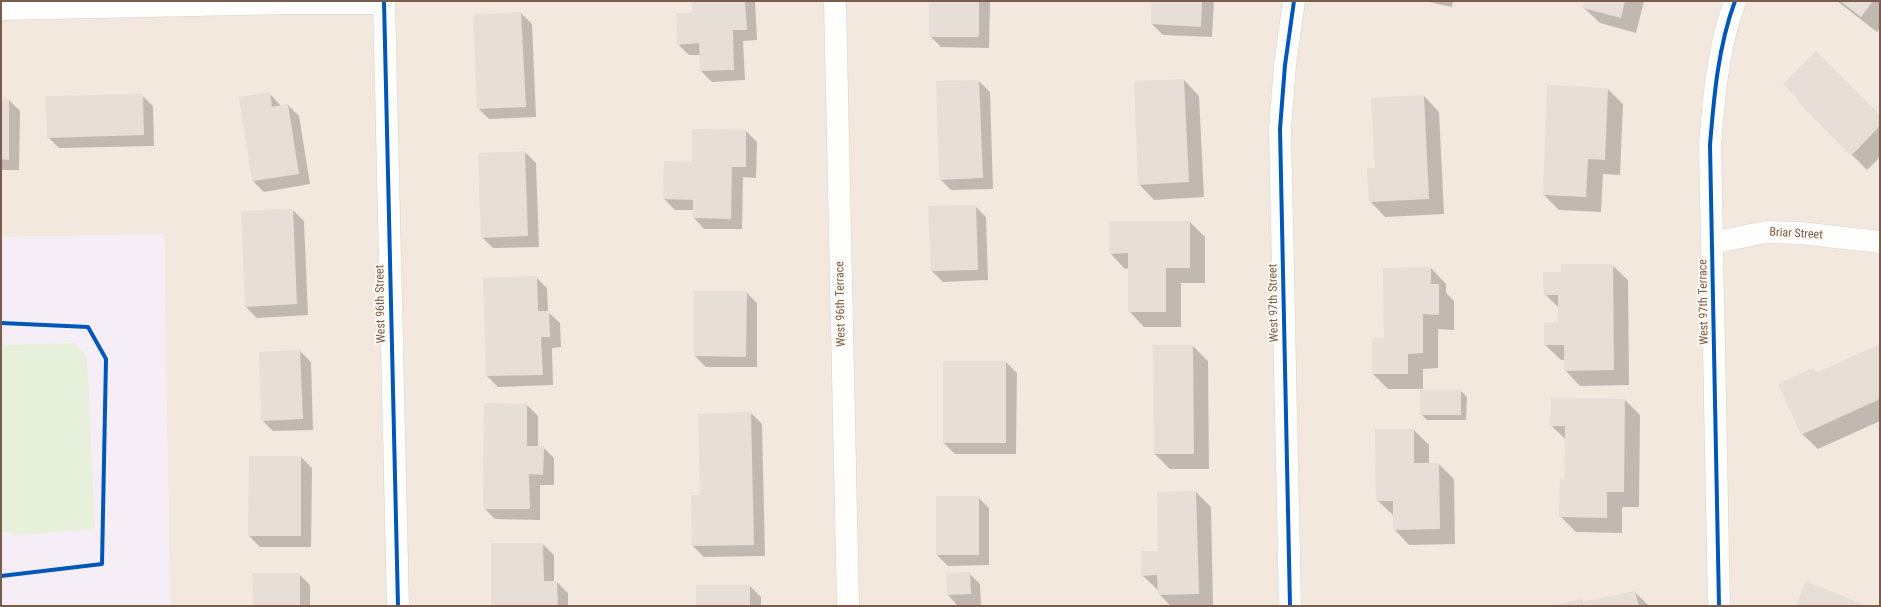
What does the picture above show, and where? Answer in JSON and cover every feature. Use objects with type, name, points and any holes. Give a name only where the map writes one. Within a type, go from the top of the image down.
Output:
[{"type":"street","name":"West 96th Terrace","points":[[835,1],[848,606]]},
{"type":"street","name":"West 97th Street","points":[[1290,606],[1280,129],[1285,65],[1294,1]]},
{"type":"street","name":"West 97th Terrace","points":[[1719,606],[1710,145],[1715,85],[1730,16],[1735,1]]},
{"type":"street","points":[[1,9],[384,2]]},
{"type":"street","name":"West 96th Street","points":[[384,2],[398,606]]},
{"type":"street","name":"Briar Street","points":[[1712,243],[1766,232],[1800,233],[1880,242]]},
{"type":"shaded area","points":[[1,1],[1880,1],[1880,606],[170,606],[164,235],[1,237]]},
{"type":"shaded area","points":[[164,234],[170,606],[1,606],[1,237]]},
{"type":"green space","points":[[74,343],[87,357],[95,529],[19,535],[1,531],[1,345]]},
{"type":"building","points":[[692,1],[745,1],[747,30],[733,30],[734,70],[700,71],[699,43],[677,45],[676,13],[692,13]]},
{"type":"building","points":[[929,1],[979,1],[979,37],[929,37]]},
{"type":"building","points":[[1152,1],[1202,1],[1201,27],[1151,24]]},
{"type":"building","points":[[1585,1],[1625,1],[1621,18],[1583,8]]},
{"type":"building","points":[[1840,1],[1873,1],[1861,17]]},
{"type":"building","points":[[521,12],[526,107],[477,109],[473,15]]},
{"type":"building","points":[[1816,51],[1880,115],[1880,126],[1851,156],[1797,101],[1799,99],[1783,84]]},
{"type":"building","points":[[1184,79],[1189,182],[1138,185],[1134,81]]},
{"type":"building","points":[[979,80],[983,178],[939,180],[936,81]]},
{"type":"building","points":[[1547,85],[1608,88],[1605,160],[1588,159],[1586,197],[1543,195]]},
{"type":"building","points":[[270,92],[272,107],[288,104],[299,174],[252,181],[239,97]]},
{"type":"building","points":[[143,94],[144,135],[47,138],[46,96]]},
{"type":"building","points":[[1424,95],[1429,199],[1369,202],[1367,168],[1375,168],[1371,98]]},
{"type":"building","points":[[1,99],[9,99],[9,160],[1,159]]},
{"type":"building","points":[[692,129],[746,130],[746,167],[732,167],[731,219],[693,218],[693,200],[663,199],[664,161],[692,162]]},
{"type":"building","points":[[525,151],[528,236],[481,238],[478,153]]},
{"type":"building","points":[[976,205],[978,270],[931,271],[928,206]]},
{"type":"building","points":[[293,209],[297,304],[245,307],[241,211]]},
{"type":"building","points":[[1109,221],[1190,221],[1190,268],[1166,268],[1166,312],[1128,312],[1128,253],[1109,254]]},
{"type":"building","points":[[1561,264],[1613,264],[1614,370],[1564,371],[1564,345],[1544,345],[1544,323],[1558,322],[1558,295],[1544,295],[1543,272],[1561,272]]},
{"type":"building","points":[[1431,267],[1431,284],[1439,284],[1439,315],[1423,314],[1423,353],[1408,354],[1408,374],[1372,374],[1372,338],[1384,338],[1383,268]]},
{"type":"building","points":[[537,276],[538,311],[549,311],[550,337],[541,337],[543,375],[486,376],[483,278]]},
{"type":"building","points":[[694,291],[747,291],[746,357],[694,356]]},
{"type":"building","points":[[1880,344],[1880,399],[1801,435],[1778,384],[1813,368],[1816,373]]},
{"type":"building","points":[[1153,345],[1193,345],[1194,454],[1154,454]]},
{"type":"building","points":[[300,350],[303,419],[261,421],[259,352]]},
{"type":"building","points":[[943,361],[1006,361],[1006,443],[943,443]]},
{"type":"building","points":[[1420,390],[1461,390],[1461,415],[1420,415]]},
{"type":"building","points":[[1551,398],[1625,399],[1624,492],[1607,492],[1607,518],[1559,517],[1560,479],[1564,480],[1565,426],[1550,426]]},
{"type":"building","points":[[484,403],[527,404],[527,446],[544,446],[543,475],[529,474],[530,509],[483,509]]},
{"type":"building","points":[[751,412],[754,545],[692,546],[691,495],[700,495],[698,414]]},
{"type":"building","points":[[1375,429],[1414,429],[1414,463],[1439,463],[1440,529],[1393,530],[1393,501],[1376,501]]},
{"type":"building","points":[[249,456],[301,456],[301,536],[248,536]]},
{"type":"building","points":[[1196,491],[1199,594],[1158,595],[1157,575],[1141,576],[1141,551],[1158,551],[1157,492]]},
{"type":"building","points":[[936,496],[979,496],[979,555],[936,555]]},
{"type":"building","points":[[491,543],[543,543],[544,581],[557,581],[558,606],[491,606]]},
{"type":"building","points":[[970,572],[971,594],[947,595],[946,573]]},
{"type":"building","points":[[252,573],[300,573],[300,606],[253,606]]},
{"type":"building","points":[[1806,581],[1867,606],[1796,606]]},
{"type":"building","points":[[696,585],[750,585],[750,606],[696,606]]},
{"type":"building","points":[[1635,591],[1639,606],[1554,606],[1581,599],[1582,602]]},
{"type":"cycle path","points":[[384,1],[398,606]]},
{"type":"cycle path","points":[[1290,606],[1280,129],[1285,65],[1294,1]]},
{"type":"cycle path","points":[[1719,606],[1710,145],[1715,90],[1724,36],[1735,1]]},
{"type":"cycle path","points":[[1,323],[88,327],[106,359],[102,564],[1,576]]}]
